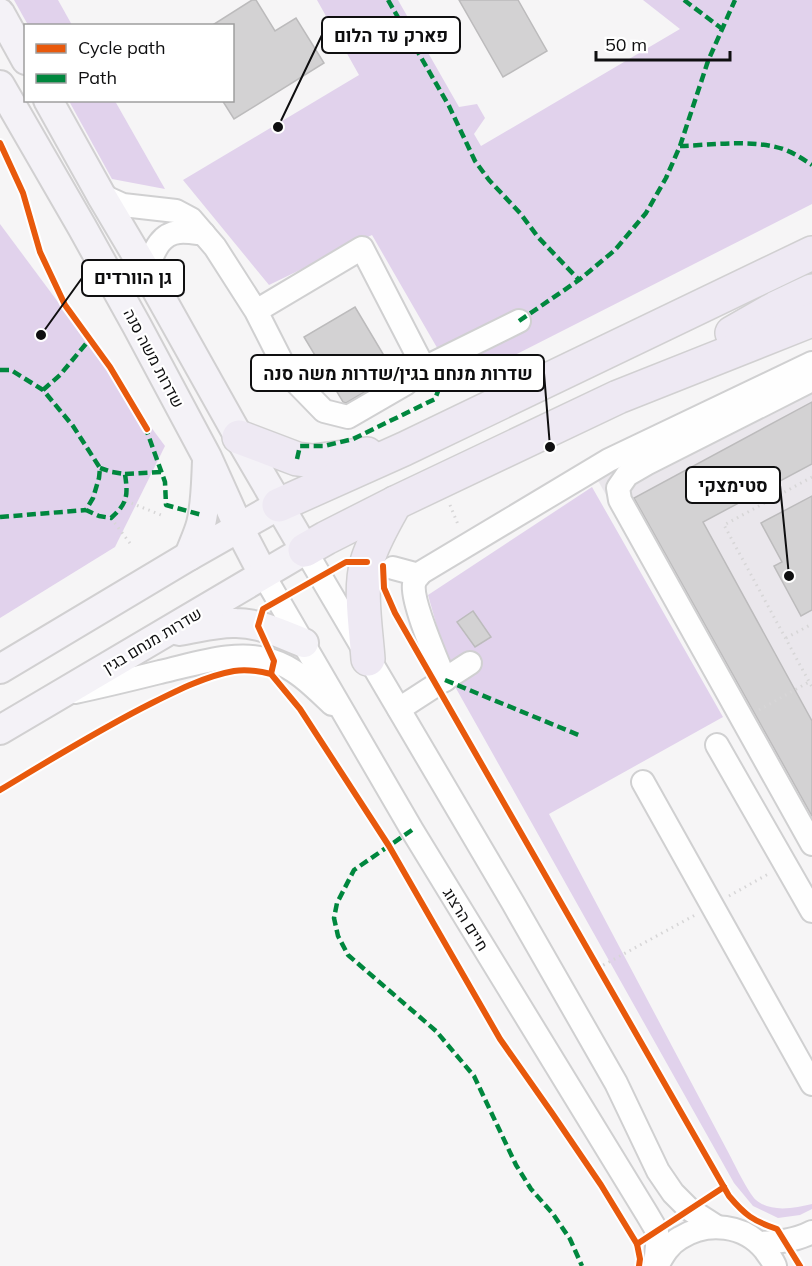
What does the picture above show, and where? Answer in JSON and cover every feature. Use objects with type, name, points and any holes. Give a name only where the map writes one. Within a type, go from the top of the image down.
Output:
[{"type":"highway","points":[[279,505],[621,344],[812,240]]},
{"type":"highway","points":[[618,397],[776,308],[812,291]]},
{"type":"highway","points":[[304,550],[395,503],[618,397],[812,320]]},
{"type":"highway","points":[[239,437],[297,459],[313,461],[404,448]]},
{"type":"highway","points":[[368,658],[364,605],[367,562],[395,503]]},
{"type":"main road","points":[[0,14],[24,56]]},
{"type":"main road","name":"שדרות משה סנה","points":[[0,85],[88,237],[207,457],[263,574]]},
{"type":"main road","name":"שדרות משה סנה","points":[[49,102],[304,550]]},
{"type":"main road","points":[[189,556],[201,524],[207,457]]},
{"type":"main road","points":[[0,669],[279,505]]},
{"type":"main road","name":"שדרות מנחם בגין","points":[[0,730],[304,550]]},
{"type":"main road","points":[[162,633],[233,622],[246,623],[274,631],[304,643]]},
{"type":"street","points":[[100,195],[123,206],[176,211],[191,219],[215,247],[256,311],[288,374],[324,411],[348,417],[405,384],[424,368],[519,321]]},
{"type":"street","points":[[146,272],[157,246],[166,235],[178,232],[204,234]]},
{"type":"street","points":[[256,311],[362,248],[424,368]]},
{"type":"street","points":[[445,680],[419,613],[414,582],[419,575],[609,460],[812,363]]},
{"type":"street","points":[[812,380],[646,464],[627,475],[618,488],[620,500],[812,844]]},
{"type":"street","points":[[304,550],[513,903],[616,1083],[658,1171],[673,1193],[689,1209],[717,1227]]},
{"type":"street","points":[[393,568],[419,575]]},
{"type":"street","name":"חיים הרצוג","points":[[263,574],[412,830],[657,1231],[656,1266]]},
{"type":"street","points":[[56,697],[205,662],[242,656],[274,661],[290,669],[345,714]]},
{"type":"street","points":[[399,709],[470,663]]},
{"type":"street","points":[[717,745],[812,911]]},
{"type":"street","points":[[643,782],[812,1084]]},
{"type":"street","points":[[656,1266],[665,1251],[680,1238],[698,1230],[717,1227],[747,1234],[759,1243],[775,1266]]},
{"type":"street","points":[[759,1243],[784,1241],[812,1232]]},
{"type":"path","points":[[812,477],[724,525],[812,687]]},
{"type":"path","points":[[126,501],[161,515]]},
{"type":"path","points":[[111,518],[132,546]]},
{"type":"path","points":[[456,518],[458,525]]},
{"type":"path","points":[[786,639],[812,624]]},
{"type":"path","points":[[742,719],[809,682]]},
{"type":"shaded area","points":[[14,0],[58,0],[71,24],[27,24]]},
{"type":"shaded area","points":[[317,0],[398,0],[459,107],[477,104],[485,118],[474,134],[481,146],[680,29],[643,0],[812,0],[812,204],[458,384],[372,235],[269,285],[183,180],[359,75]]},
{"type":"shaded area","points":[[70,102],[116,102],[165,189],[112,179]]},
{"type":"shaded area","points":[[0,224],[165,446],[115,547],[0,618]]},
{"type":"shaded area","points":[[812,371],[812,855],[597,479]]},
{"type":"shaded area","points":[[592,487],[723,717],[549,814],[749,1191],[756,1200],[769,1207],[791,1208],[812,1204],[812,1209],[800,1215],[778,1218],[753,1206],[734,1183],[453,683],[428,595]]},
{"type":"building","points":[[252,0],[256,0],[275,31],[296,18],[324,63],[234,119],[223,102],[234,102],[234,24],[214,24]]},
{"type":"building","points":[[459,0],[518,0],[547,51],[503,77]]},
{"type":"building","points":[[355,307],[395,374],[346,403],[343,402],[304,337]]},
{"type":"building","points":[[812,402],[812,464],[703,522],[812,721],[812,816],[634,498]]},
{"type":"building","points":[[812,496],[812,610],[801,616],[774,566],[782,562],[761,523]]},
{"type":"building","points":[[473,611],[491,637],[475,647],[457,622]]},
{"type":"marked path","points":[[388,0],[449,106],[475,161],[538,237],[579,280]]},
{"type":"marked path","points":[[684,0],[721,28]]},
{"type":"marked path","points":[[519,321],[579,280],[615,250],[646,213],[666,178],[680,146],[708,61],[735,0]]},
{"type":"marked path","points":[[680,146],[759,144],[791,152],[812,165]]},
{"type":"marked path","points":[[43,390],[60,375],[90,339]]},
{"type":"marked path","points":[[297,459],[300,446],[324,446],[353,439],[435,399],[445,373],[442,359]]},
{"type":"marked path","points":[[0,370],[11,370],[43,390],[73,426],[100,468],[93,498],[86,510],[111,518],[121,508],[126,498],[125,474],[100,468]]},
{"type":"marked path","points":[[145,426],[165,482],[166,505],[202,515]]},
{"type":"marked path","points":[[125,474],[162,472]]},
{"type":"marked path","points":[[0,517],[86,510]]},
{"type":"marked path","points":[[445,680],[581,736]]},
{"type":"marked path","points":[[412,830],[354,870],[337,903],[334,918],[338,936],[348,955],[436,1031],[474,1076],[516,1165],[531,1189],[553,1214],[570,1239],[582,1266]]},
{"type":"cycle path","points":[[0,143],[23,193],[40,252],[65,305],[110,367],[147,429]]},
{"type":"cycle path","points":[[271,674],[274,661],[258,626],[263,609],[346,562],[367,562]]},
{"type":"cycle path","points":[[383,566],[384,588],[395,613],[729,1196],[750,1217],[777,1229],[800,1266]]},
{"type":"cycle path","points":[[0,790],[113,723],[192,684],[234,671],[244,670],[271,674],[300,709],[389,846],[500,1039],[601,1185],[637,1244],[639,1266]]},
{"type":"cycle path","points":[[637,1244],[724,1187]]},
{"type":"place","name":"פארק עד הלום","points":[[278,127]]},
{"type":"place","name":"גן הוורדים","points":[[41,335]]},
{"type":"place","name":"שדרות מנחם בגין/שדרות משה סנה","points":[[550,447]]},
{"type":"place","name":"סטימצקי","points":[[789,576]]}]
